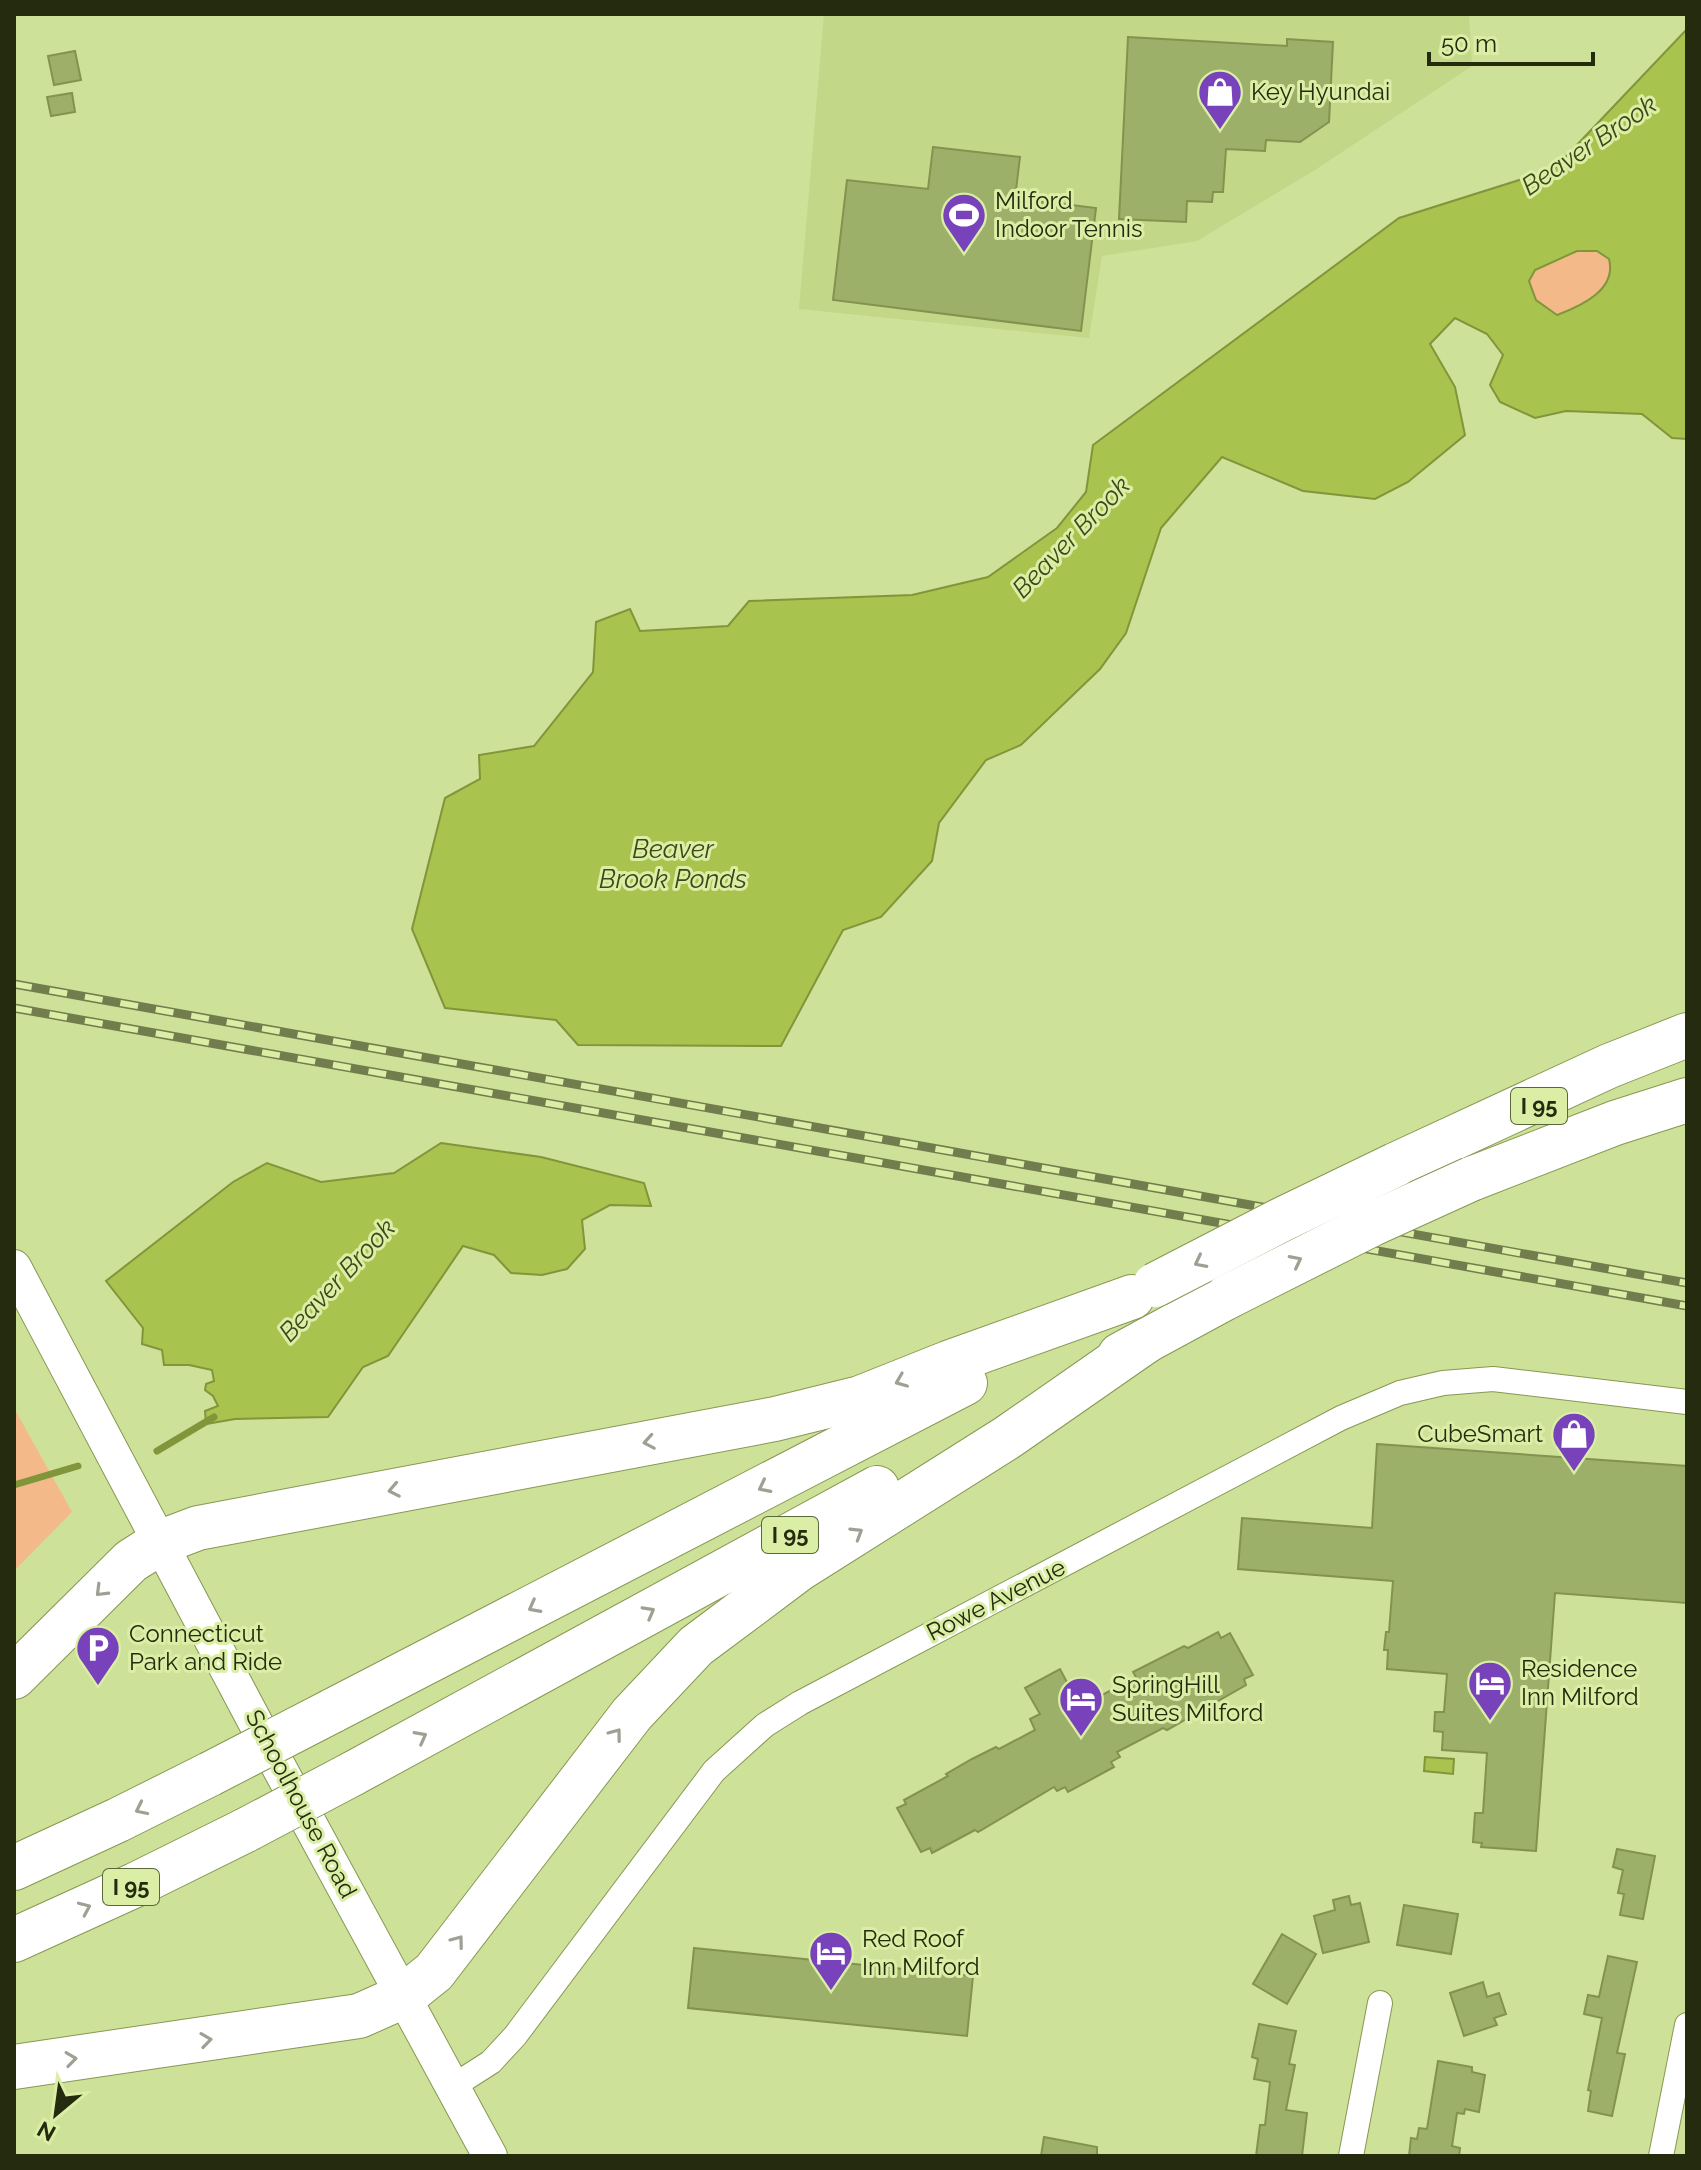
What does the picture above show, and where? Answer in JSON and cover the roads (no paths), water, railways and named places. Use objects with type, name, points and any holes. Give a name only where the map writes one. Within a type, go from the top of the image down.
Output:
[{"type":"highway","points":[[1395,1165],[1609,1066],[1687,1035]]},
{"type":"highway","name":"I 95","points":[[14,1868],[210,1774],[1281,1220],[1395,1165],[1535,1107],[1687,1056]]},
{"type":"highway","name":"I 95","points":[[14,1940],[246,1830],[1227,1297],[1372,1224],[1471,1179],[1601,1128],[1687,1100]]},
{"type":"highway","points":[[1471,1179],[1687,1122]]},
{"type":"highway","points":[[14,1677],[131,1561],[161,1542],[198,1528],[775,1419],[846,1401],[1144,1291]]},
{"type":"highway","points":[[14,2067],[359,2016],[404,1996],[434,1972],[632,1714],[696,1646],[799,1569],[1008,1437],[1146,1341]]},
{"type":"main road","name":"Schoolhouse Road","points":[[14,1267],[281,1771],[490,2156]]},
{"type":"street","name":"Rowe Avenue","points":[[452,2087],[491,2062],[515,2036],[714,1771],[765,1725],[800,1703],[1328,1425],[1400,1393],[1443,1383],[1493,1379],[1687,1402]]},
{"type":"street","points":[[1351,2156],[1380,2003]]},
{"type":"street","points":[[1661,2156],[1687,2025]]},
{"type":"water","name":"Beaver Brook Ponds","points":[[1687,29],[1687,439],[1672,438],[1642,414],[1566,411],[1535,418],[1500,402],[1490,385],[1503,355],[1487,334],[1455,318],[1430,344],[1455,387],[1465,435],[1408,482],[1375,499],[1303,491],[1222,457],[1161,528],[1126,633],[1100,669],[1021,745],[986,760],[939,823],[932,861],[881,917],[843,930],[781,1046],[578,1045],[556,1020],[445,1008],[412,929],[445,798],[480,779],[479,755],[534,746],[593,672],[596,622],[630,609],[640,631],[728,626],[749,601],[912,595],[988,577],[1057,528],[1086,492],[1093,445],[1399,218],[1554,169]],"holes":[[[1577,251],[1597,251],[1609,259],[1610,270],[1608,280],[1595,295],[1557,315],[1536,300],[1529,281],[1535,270]]]},
{"type":"water","points":[[441,1143],[541,1157],[644,1183],[651,1206],[610,1205],[582,1220],[585,1249],[567,1269],[542,1275],[511,1273],[494,1255],[463,1246],[388,1356],[363,1367],[328,1417],[235,1419],[206,1424],[205,1411],[218,1406],[213,1396],[205,1390],[206,1384],[214,1381],[212,1370],[189,1365],[164,1365],[162,1350],[142,1344],[143,1328],[106,1281],[233,1182],[267,1163],[321,1182],[394,1173]]},
{"type":"water","points":[[1425,1757],[1454,1759],[1453,1774],[1424,1771]]},
{"type":"waterway","name":"Beaver Brook","points":[[157,1451],[214,1417]]},
{"type":"waterway","name":"Beaver Brook","points":[[14,1485],[78,1466]]},
{"type":"railway","points":[[14,984],[1687,1283]]},
{"type":"railway","points":[[14,1008],[1687,1306]]},
{"type":"place","name":"Key Hyundai","points":[[1220,131]]},
{"type":"place","name":"Milford Indoor Tennis","points":[[964,254]]},
{"type":"place","name":"CubeSmart","points":[[1574,1473]]},
{"type":"place","name":"Connecticut Park and Ride","points":[[98,1687]]},
{"type":"place","name":"Residence Inn Milford","points":[[1490,1722]]},
{"type":"place","name":"SpringHill Suites Milford","points":[[1081,1738]]},
{"type":"place","name":"Red Roof Inn Milford","points":[[831,1992]]}]
